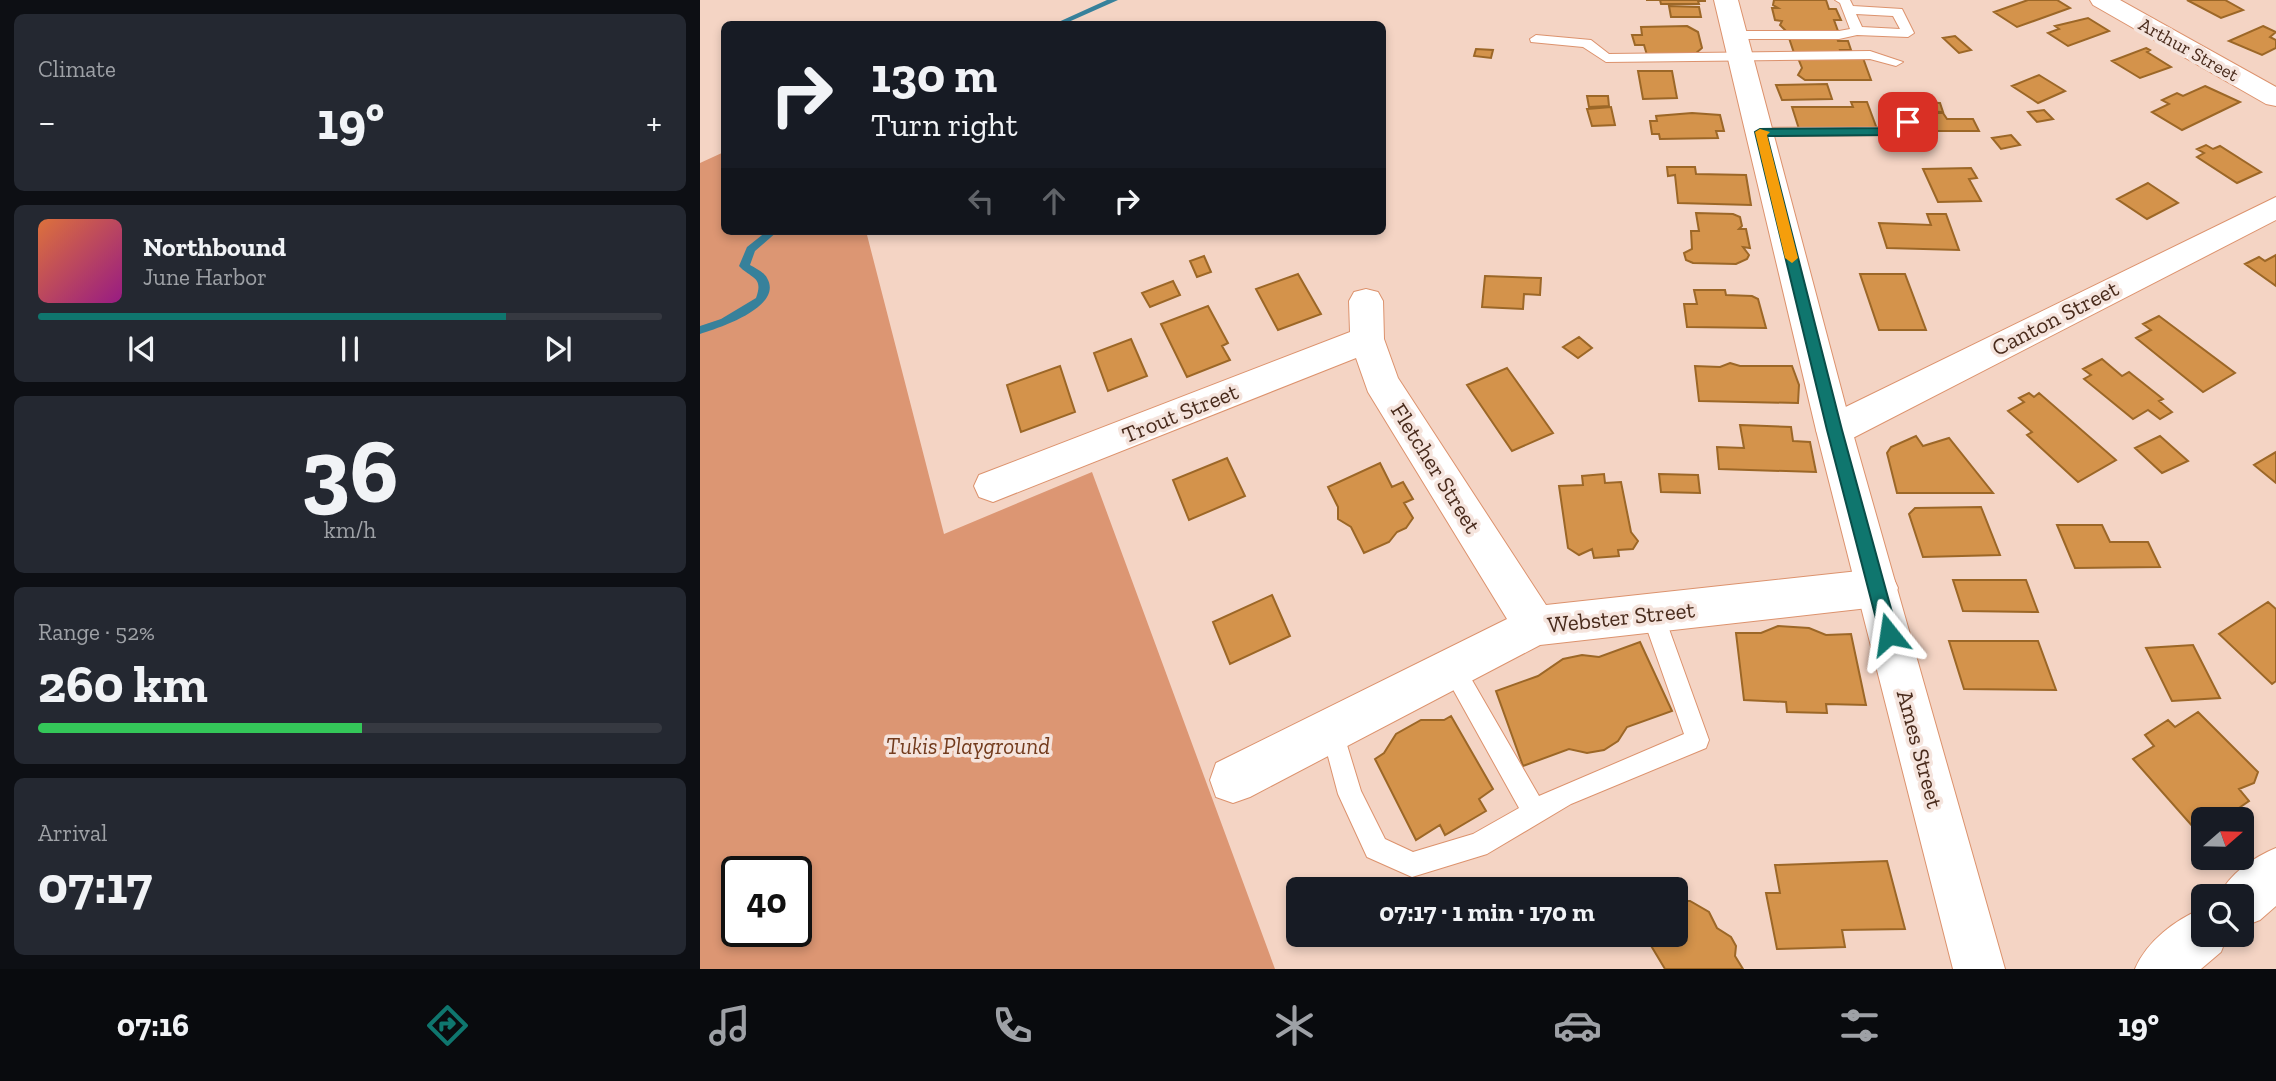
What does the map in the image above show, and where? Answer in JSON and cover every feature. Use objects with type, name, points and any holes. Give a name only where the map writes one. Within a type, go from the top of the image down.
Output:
[{"type":"street","name":"Ames Street","points":[[1726,0],[1834,430],[1979,969]]},
{"type":"street","name":"Arthur Street","points":[[2102,0],[2276,98]]},
{"type":"street","name":"Canton Street","points":[[1834,430],[2276,207]]},
{"type":"street","name":"Fletcher Street","points":[[1366,301],[1367,339],[1381,383],[1535,626]]},
{"type":"street","name":"Trout Street","points":[[993,486],[1367,339]]},
{"type":"street","name":"Webster Street","points":[[1233,780],[1535,626],[1877,588]]},
{"type":"street","points":[[2254,892],[2276,873]]},
{"type":"street","points":[[2161,969],[2191,944]]},
{"type":"lane","points":[[1845,5],[1857,31]]},
{"type":"lane","points":[[1536,39],[1586,43],[1606,58],[1689,59],[1738,45],[1857,31],[1908,33],[1898,12],[1845,5]]},
{"type":"lane","points":[[1738,45],[1870,55],[1896,62]]},
{"type":"lane","points":[[1760,132],[1891,131],[1905,128],[1908,122],[1902,106]]},
{"type":"lane","points":[[1332,730],[1350,794],[1376,848],[1412,865],[1478,845],[1563,796],[1698,740],[1653,615]]},
{"type":"lane","points":[[1453,668],[1535,812]]},
{"type":"green space","name":"Tukis Playground","points":[[721,153],[721,235],[867,235],[944,534],[1092,472],[1275,969],[700,969],[700,163]]},
{"type":"building","points":[[1660,0],[1705,1],[1698,1],[1699,4],[1661,4]]},
{"type":"building","points":[[1774,0],[1826,0],[1829,9],[1836,9],[1841,20],[1834,20],[1838,31],[1786,31],[1780,25],[1782,21],[1775,20],[1772,8],[1778,8],[1773,5]]},
{"type":"building","points":[[2028,0],[2057,0],[2070,8],[2017,27],[1994,12]]},
{"type":"building","points":[[2187,0],[2225,0],[2243,10],[2221,18]]},
{"type":"building","points":[[1669,6],[1699,7],[1701,17],[1671,17]]},
{"type":"building","points":[[2088,18],[2109,31],[2068,46],[2048,33],[2059,29],[2055,26]]},
{"type":"building","points":[[1687,26],[1698,32],[1702,48],[1695,54],[1647,55],[1644,45],[1635,45],[1632,35],[1642,35],[1641,27]]},
{"type":"building","points":[[2263,26],[2276,32],[2270,37],[2276,40],[2276,48],[2262,55],[2229,41]]},
{"type":"building","points":[[1955,36],[1971,50],[1959,53],[1943,38]]},
{"type":"building","points":[[1789,38],[1837,38],[1838,41],[1848,41],[1851,50],[1840,50],[1841,53],[1794,53]]},
{"type":"building","points":[[2146,48],[2150,50],[2147,52],[2171,67],[2140,78],[2112,61]]},
{"type":"building","points":[[1476,49],[1493,50],[1491,58],[1474,56]]},
{"type":"building","points":[[1798,58],[1863,58],[1871,80],[1805,80],[1798,75],[1802,68]]},
{"type":"building","points":[[1638,71],[1672,71],[1677,98],[1643,99]]},
{"type":"building","points":[[2039,75],[2065,91],[2038,103],[2012,86]]},
{"type":"building","points":[[1827,84],[1832,99],[1782,100],[1776,85]]},
{"type":"building","points":[[2205,86],[2240,102],[2182,130],[2152,112],[2169,104],[2162,100],[2177,93],[2183,96]]},
{"type":"building","points":[[1587,96],[1608,96],[1609,106],[1589,107]]},
{"type":"building","points":[[1851,102],[1867,102],[1877,129],[1799,129],[1792,107],[1853,107]]},
{"type":"building","points":[[1913,102],[1940,103],[1943,112],[1917,111]]},
{"type":"building","points":[[1611,107],[1615,125],[1592,126],[1587,109]]},
{"type":"building","points":[[2044,110],[2053,119],[2037,122],[2028,112]]},
{"type":"building","points":[[1692,113],[1720,115],[1724,131],[1716,131],[1718,138],[1660,139],[1659,134],[1652,134],[1650,121],[1657,121],[1656,116]]},
{"type":"building","points":[[1915,113],[1943,113],[1947,119],[1973,119],[1979,131],[1923,131]]},
{"type":"building","points":[[2011,135],[2020,145],[2001,149],[1992,138]]},
{"type":"building","points":[[2206,145],[2213,149],[2220,146],[2261,172],[2237,183],[2197,157],[2204,153],[2197,149]]},
{"type":"building","points":[[1667,167],[1695,167],[1696,174],[1746,175],[1751,205],[1678,203],[1675,175],[1668,176]]},
{"type":"building","points":[[1971,168],[1977,178],[1969,179],[1981,201],[1938,202],[1923,169]]},
{"type":"building","points":[[2148,183],[2178,203],[2147,219],[2117,199]]},
{"type":"building","points":[[1696,213],[1733,214],[1740,217],[1742,226],[1739,229],[1746,229],[1750,248],[1743,247],[1749,255],[1747,259],[1736,264],[1693,263],[1686,260],[1684,253],[1692,249],[1691,231],[1699,231]]},
{"type":"building","points":[[1927,214],[1946,214],[1959,250],[1887,248],[1879,223],[1931,225]]},
{"type":"building","points":[[2276,255],[2276,286],[2245,264],[2259,257],[2265,261]]},
{"type":"building","points":[[1204,256],[1211,272],[1197,277],[1190,261]]},
{"type":"building","points":[[1298,274],[1321,314],[1278,330],[1256,289]]},
{"type":"building","points":[[1860,274],[1905,274],[1926,330],[1879,330]]},
{"type":"building","points":[[1485,276],[1541,278],[1540,295],[1524,294],[1523,309],[1482,307]]},
{"type":"building","points":[[1173,281],[1180,295],[1150,307],[1142,293]]},
{"type":"building","points":[[1694,290],[1725,290],[1726,295],[1752,296],[1758,299],[1766,328],[1687,327],[1684,304],[1697,304]]},
{"type":"building","points":[[1208,306],[1228,343],[1222,346],[1230,360],[1187,377],[1161,324]]},
{"type":"building","points":[[2159,316],[2235,373],[2203,392],[2136,338],[2151,330],[2143,324]]},
{"type":"building","points":[[1579,337],[1592,348],[1578,358],[1563,347]]},
{"type":"building","points":[[1131,339],[1147,376],[1108,391],[1094,353]]},
{"type":"building","points":[[2102,359],[2122,376],[2129,372],[2163,399],[2159,401],[2172,412],[2160,419],[2148,410],[2133,419],[2084,379],[2091,375],[2083,369]]},
{"type":"building","points":[[1730,363],[1740,366],[1792,366],[1799,385],[1798,403],[1699,401],[1695,366],[1720,367]]},
{"type":"building","points":[[1060,366],[1075,412],[1021,432],[1007,385]]},
{"type":"building","points":[[1507,368],[1553,433],[1512,451],[1467,385]]},
{"type":"building","points":[[2029,393],[2034,397],[2039,393],[2116,460],[2078,482],[2027,435],[2032,432],[2008,411],[2024,402],[2019,398]]},
{"type":"building","points":[[1740,425],[1791,427],[1793,441],[1810,442],[1816,472],[1719,469],[1717,447],[1744,448]]},
{"type":"building","points":[[1916,436],[1923,446],[1949,438],[1993,493],[1897,493],[1887,453],[1891,447]]},
{"type":"building","points":[[2160,436],[2188,461],[2162,473],[2135,448]]},
{"type":"building","points":[[2276,452],[2276,483],[2254,465]]},
{"type":"building","points":[[1227,458],[1245,496],[1189,520],[1173,480]]},
{"type":"building","points":[[1380,463],[1392,487],[1403,482],[1413,499],[1404,503],[1413,518],[1406,528],[1397,532],[1389,542],[1364,553],[1351,527],[1338,519],[1338,507],[1328,487]]},
{"type":"building","points":[[1604,474],[1605,483],[1621,482],[1631,532],[1638,541],[1633,549],[1618,550],[1619,556],[1594,558],[1592,549],[1579,555],[1568,548],[1559,486],[1583,485],[1582,476]]},
{"type":"building","points":[[1659,474],[1698,475],[1700,493],[1661,492]]},
{"type":"building","points":[[1981,507],[2000,555],[1923,557],[1909,514],[1915,508]]},
{"type":"building","points":[[2057,525],[2102,525],[2110,542],[2148,542],[2160,567],[2075,568]]},
{"type":"building","points":[[1953,580],[2026,580],[2038,612],[1963,611]]},
{"type":"building","points":[[1272,595],[1290,636],[1230,664],[1213,622]]},
{"type":"building","points":[[2268,602],[2276,609],[2276,681],[2272,684],[2219,634]]},
{"type":"building","points":[[1778,626],[1809,628],[1826,635],[1851,634],[1866,705],[1826,704],[1827,713],[1787,712],[1786,702],[1744,700],[1736,633],[1761,633]]},
{"type":"building","points":[[1949,641],[2038,641],[2056,690],[1964,689]]},
{"type":"building","points":[[1640,642],[1672,711],[1627,727],[1618,741],[1604,750],[1587,753],[1569,749],[1523,766],[1496,691],[1538,676],[1563,659],[1582,655],[1599,657]]},
{"type":"building","points":[[2193,645],[2220,698],[2172,701],[2146,648]]},
{"type":"building","points":[[2198,712],[2258,772],[2254,783],[2239,789],[2249,801],[2240,807],[2191,807],[2191,825],[2133,759],[2154,746],[2145,735],[2168,720],[2175,727]]},
{"type":"building","points":[[1451,716],[1493,789],[1479,799],[1486,811],[1445,835],[1440,825],[1416,840],[1375,759],[1384,753],[1396,734],[1421,720],[1444,720]]},
{"type":"building","points":[[1887,861],[1905,929],[1842,930],[1845,947],[1777,949],[1766,893],[1780,893],[1775,865]]},
{"type":"building","points":[[1690,901],[1709,912],[1717,928],[1731,937],[1736,946],[1735,956],[1743,969],[1665,969],[1652,947],[1688,947]]},
{"type":"waterway","points":[[1065,21],[1114,0]]},
{"type":"waterway","points":[[700,330],[725,322],[761,300],[765,288],[762,278],[744,266],[751,249],[768,235]]},
{"type":"slow traffic","points":[[1764,132],[1760,132],[1792,258]]},
{"type":"route","points":[[1889,634],[1834,430],[1760,132],[1891,131],[1905,128],[1908,122]]}]
